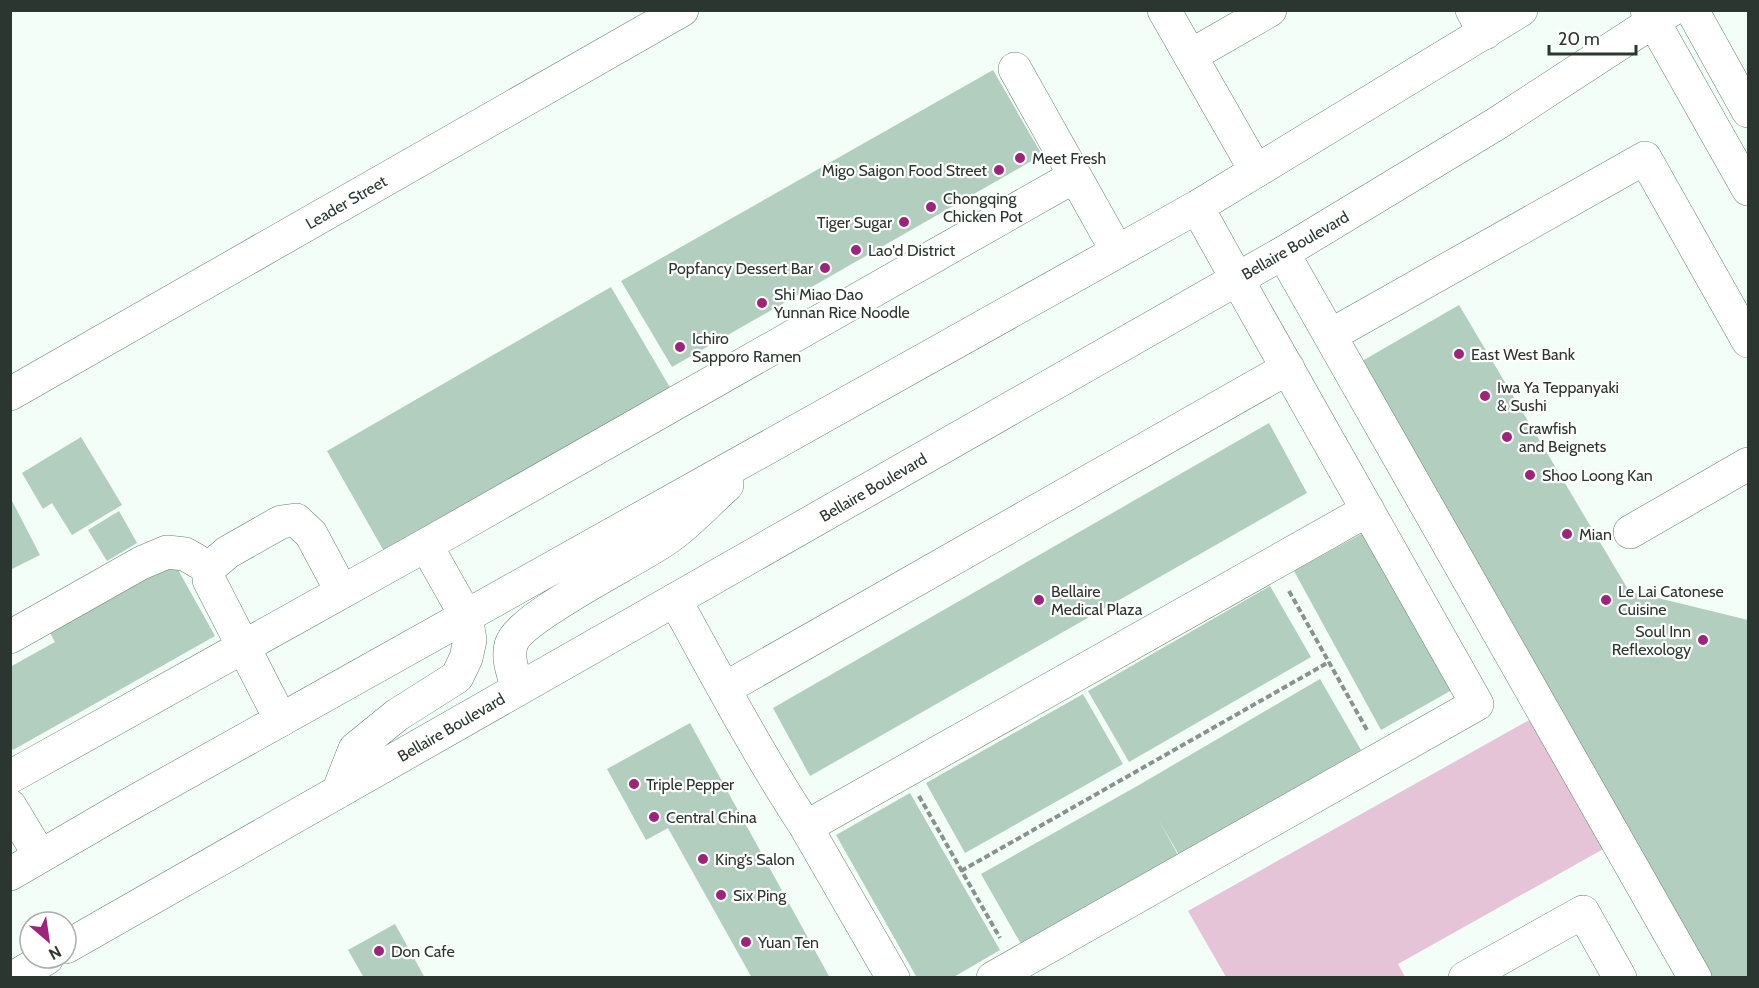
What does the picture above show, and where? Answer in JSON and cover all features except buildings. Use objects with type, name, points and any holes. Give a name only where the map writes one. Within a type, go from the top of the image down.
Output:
[{"type":"main road","name":"Leader Street","points":[[10,394],[682,10]]},
{"type":"main road","points":[[1164,10],[1256,171]]},
{"type":"main road","points":[[1190,56],[1270,10]]},
{"type":"main road","points":[[10,873],[1197,207],[1256,171],[1479,22],[1521,10]]},
{"type":"main road","points":[[1692,10],[1749,111]]},
{"type":"main road","points":[[1657,14],[1749,189]]},
{"type":"main road","name":"Bellaire Boulevard","points":[[78,940],[1283,253],[1496,124],[1657,14]]},
{"type":"main road","points":[[1015,69],[1117,251]]},
{"type":"main road","points":[[1330,335],[1645,158],[1749,341]]},
{"type":"main road","points":[[10,777],[426,545],[1075,176]]},
{"type":"main road","points":[[1005,971],[1477,704],[1197,207]]},
{"type":"main road","points":[[1283,253],[1695,978]]},
{"type":"main road","points":[[724,689],[1288,368]]},
{"type":"main road","points":[[518,689],[510,663],[511,643],[525,626],[564,600],[669,538],[773,444]]},
{"type":"main road","points":[[1630,532],[1749,464]]},
{"type":"main road","points":[[806,827],[1368,510]]},
{"type":"main road","points":[[281,720],[209,580],[209,568],[228,552],[281,522],[296,520],[311,534],[342,592]]},
{"type":"main road","points":[[338,792],[355,749],[397,715],[457,677],[466,658],[470,640],[466,616],[426,545]]},
{"type":"main road","points":[[10,638],[141,563],[167,552],[185,554],[209,568]]},
{"type":"main road","points":[[675,600],[784,794],[806,827],[893,978]]},
{"type":"main road","points":[[10,806],[40,856]]},
{"type":"main road","points":[[1465,978],[1516,965],[1583,912],[1620,978]]},
{"type":"main road","points":[[13,978],[27,970]]},
{"type":"path","points":[[1273,563],[1383,757]]},
{"type":"path","points":[[961,871],[1329,662]]},
{"type":"path","points":[[905,771],[1005,948],[1005,971]]},
{"type":"shaded area","points":[[1531,719],[1607,847],[1398,964],[1405,977],[1226,977],[1188,911]]},
{"type":"place","name":"Meet Fresh","points":[[1020,158]]},
{"type":"place","name":"Migo Saigon Food Street","points":[[999,170]]},
{"type":"place","name":"Chongqing Chicken Pot","points":[[931,207]]},
{"type":"place","name":"Tiger Sugar","points":[[904,222]]},
{"type":"place","name":"Lao'd District","points":[[856,250]]},
{"type":"place","name":"Popfancy Dessert Bar","points":[[825,268]]},
{"type":"place","name":"Shi Miao Dao Yunnan Rice Noodle","points":[[762,303]]},
{"type":"place","name":"Ichiro Sapporo Ramen","points":[[680,347]]},
{"type":"place","name":"East West Bank","points":[[1459,354]]},
{"type":"place","name":"Iwa Ya Teppanyaki & Sushi","points":[[1485,396]]},
{"type":"place","name":"Crawfish and Beignets","points":[[1507,437]]},
{"type":"place","name":"Shoo Loong Kan","points":[[1530,475]]},
{"type":"place","name":"Mian","points":[[1567,534]]},
{"type":"place","name":"Bellaire Medical Plaza","points":[[1039,600]]},
{"type":"place","name":"Le Lai Catonese Cuisine","points":[[1606,600]]},
{"type":"place","name":"Soul Inn Reflexology","points":[[1703,640]]},
{"type":"place","name":"Triple Pepper","points":[[634,784]]},
{"type":"place","name":"Central China","points":[[654,817]]},
{"type":"place","name":"King’s Salon","points":[[703,859]]},
{"type":"place","name":"Six Ping","points":[[721,895]]},
{"type":"place","name":"Yuan Ten","points":[[746,942]]},
{"type":"place","name":"Don Cafe","points":[[379,951]]}]
